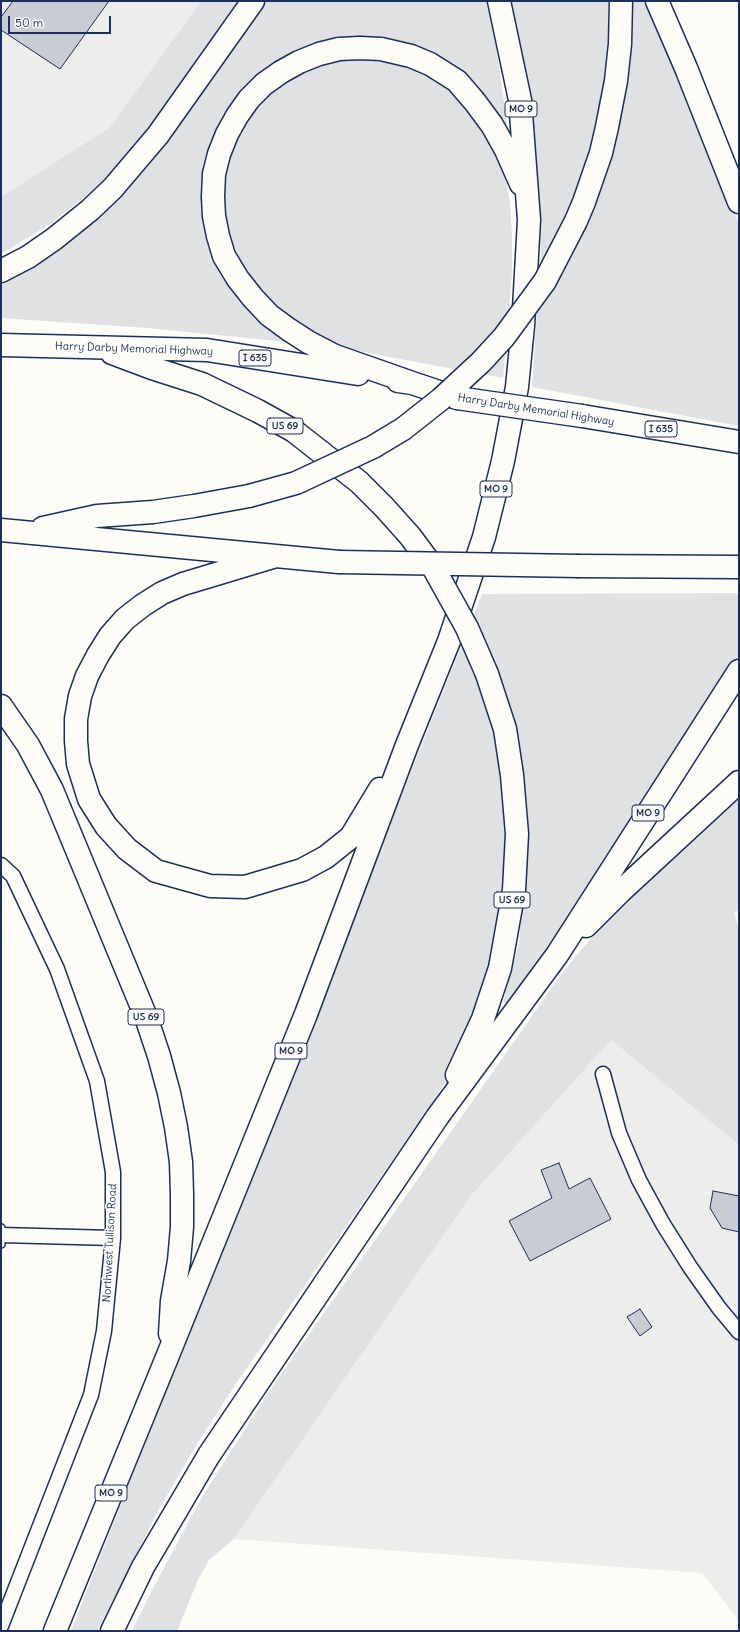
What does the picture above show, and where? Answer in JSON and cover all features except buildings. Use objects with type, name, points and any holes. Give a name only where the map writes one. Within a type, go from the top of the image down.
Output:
[{"type":"highway","points":[[1,271],[54,239],[90,210],[113,188],[158,135],[253,1]]},
{"type":"highway","name":"MO 9","points":[[55,1631],[306,1014],[407,745],[449,641],[484,537],[503,461],[517,388],[523,326],[529,220],[520,100],[499,1]]},
{"type":"highway","points":[[24,532],[97,516],[153,512],[194,506],[249,496],[296,483],[373,447],[403,429],[441,399],[481,362],[504,337],[544,281],[576,221],[598,160],[607,127],[618,66],[621,1]]},
{"type":"highway","points":[[657,1],[686,68],[739,202]]},
{"type":"highway","points":[[412,383],[336,356],[308,342],[288,329],[270,314],[253,298],[231,270],[218,236],[214,216],[214,174],[219,154],[227,134],[249,99],[275,76],[299,62],[319,54],[339,49],[381,49],[411,56],[430,64],[457,81],[492,125],[506,150],[521,183],[529,220]]},
{"type":"highway","points":[[686,68],[739,166]]},
{"type":"highway","name":"Harry Darby Memorial Highway","points":[[1,345],[207,350],[412,383],[457,398],[582,416],[739,442]]},
{"type":"highway","name":"US 69","points":[[96,347],[152,368],[202,384],[258,411],[294,431],[354,478],[384,507],[410,536],[433,567],[468,628],[487,674],[505,729],[512,775],[517,834],[514,890],[500,968],[488,1005],[438,1116]]},
{"type":"highway","points":[[1,530],[339,562],[736,567]]},
{"type":"highway","points":[[276,556],[183,584],[162,593],[125,619],[110,636],[98,655],[87,676],[80,696],[76,719],[76,741],[78,764],[89,799],[106,826],[127,849],[156,871],[210,886],[245,887],[302,870],[326,857],[351,837],[407,745]]},
{"type":"highway","name":"MO 9","points":[[112,1631],[143,1567],[209,1455],[438,1116],[557,955],[739,671]]},
{"type":"highway","name":"US 69","points":[[1,706],[28,745],[52,790],[146,1017],[169,1093],[181,1162],[182,1227],[179,1261],[172,1302],[168,1355]]},
{"type":"highway","points":[[557,955],[621,891],[739,782]]},
{"type":"street","name":"Northwest Tullison Road","points":[[1,865],[13,876],[57,969],[97,1081],[114,1172],[112,1238],[104,1332],[91,1396],[1,1626]]},
{"type":"street","points":[[603,1074],[619,1133],[643,1186],[663,1224],[690,1267],[719,1308],[739,1332]]},
{"type":"street","points":[[1,1235],[112,1238]]},
{"type":"lane","points":[[1,1228],[1,1244]]},
{"type":"shaded area","points":[[1,1],[201,1],[110,127],[1,197]]},
{"type":"shaded area","points":[[201,1],[240,1],[163,112],[111,173],[85,197],[50,224],[1,254],[1,197],[110,127]]},
{"type":"shaded area","points":[[262,1],[486,1],[494,32],[508,131],[476,83],[452,64],[427,50],[402,42],[373,37],[348,37],[314,44],[263,72],[242,90],[226,114],[203,174],[202,203],[206,233],[215,260],[230,286],[247,309],[265,326],[287,342],[147,328],[1,318],[1,279],[69,235]]},
{"type":"shaded area","points":[[510,1],[609,1],[607,66],[595,142],[577,199],[562,220],[558,232],[563,273],[588,218],[628,1],[650,1],[739,223],[739,426],[532,387],[541,254],[540,209],[525,81]]},
{"type":"shaded area","points":[[353,57],[408,63],[450,86],[484,125],[504,171],[510,202],[512,273],[503,378],[373,354],[352,349],[318,337],[296,326],[258,294],[231,251],[220,202],[228,154],[249,114],[279,83],[326,61]]},
{"type":"shaded area","points":[[739,593],[739,661],[510,1003],[503,1003],[519,943],[526,863],[526,820],[482,680],[501,752],[508,864],[492,967],[452,1069],[434,1101],[237,1382],[197,1444],[159,1509],[97,1631],[71,1631],[303,1042],[482,594]]},
{"type":"shaded area","points":[[739,791],[739,910],[734,913],[739,928],[739,1145],[611,1040],[470,1197],[234,1539],[209,1560],[198,1580],[177,1631],[132,1631],[202,1497],[270,1390],[560,976],[608,920]]},
{"type":"shaded area","points":[[611,1040],[739,1145],[739,1621],[702,1573],[234,1539],[470,1197]]}]
